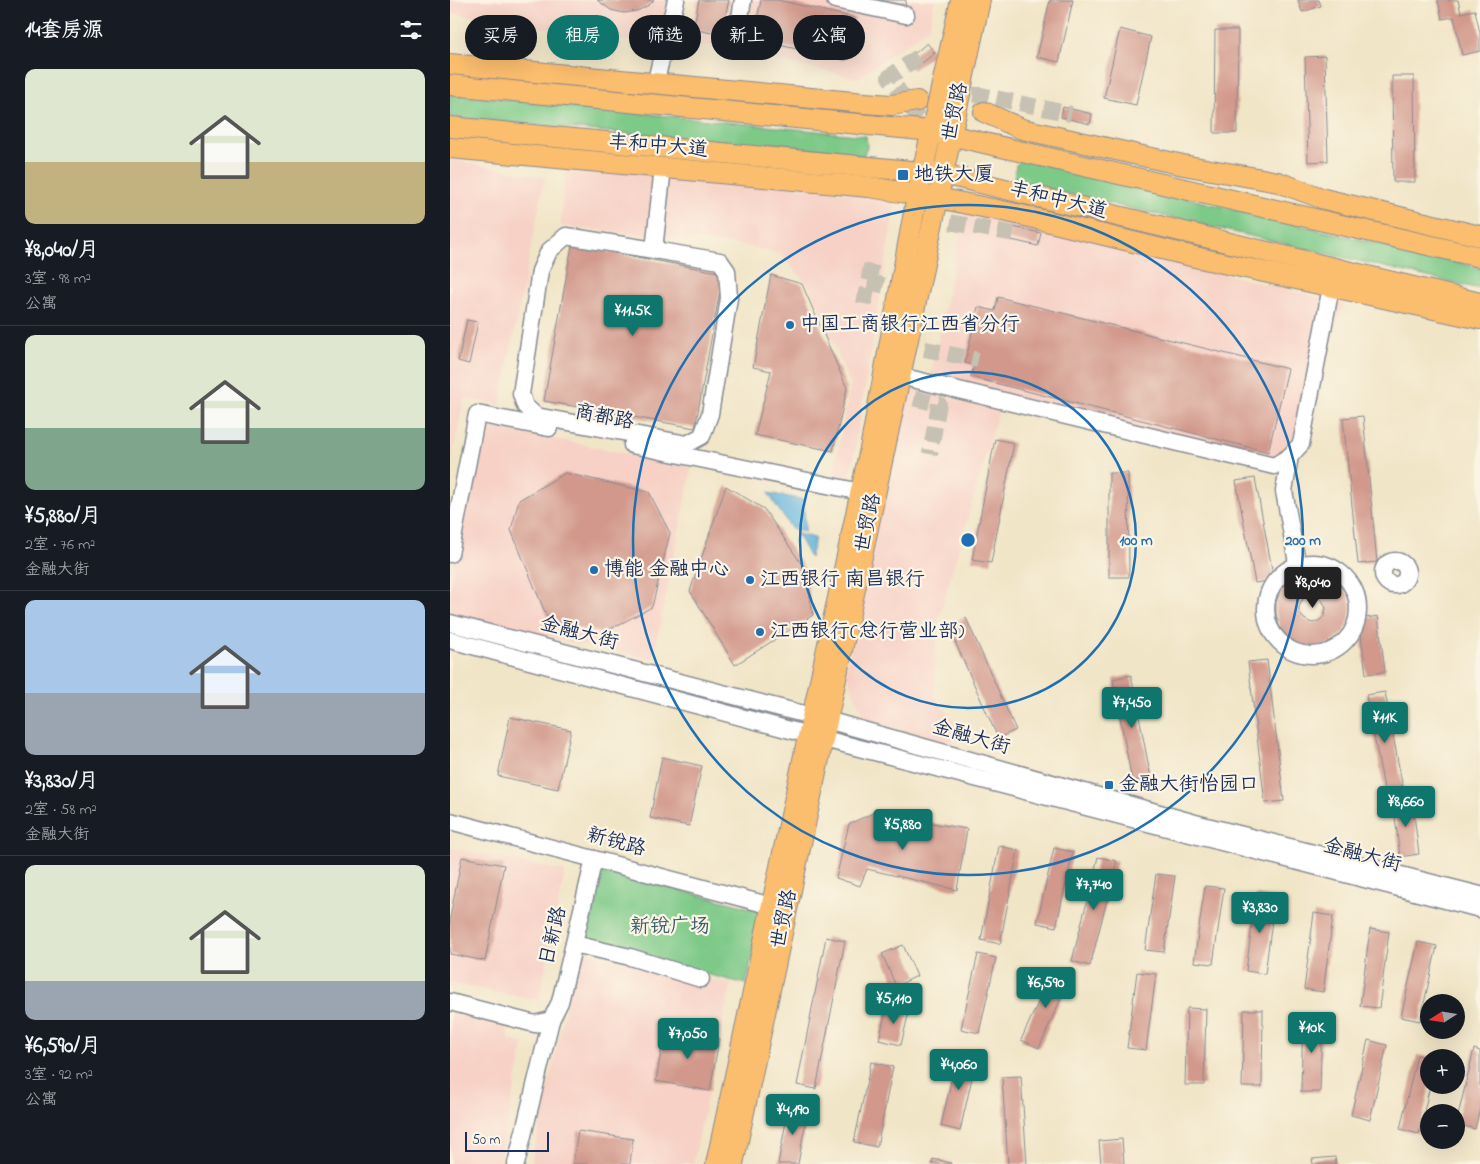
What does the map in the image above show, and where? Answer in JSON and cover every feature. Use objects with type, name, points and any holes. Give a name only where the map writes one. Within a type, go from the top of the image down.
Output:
[{"type":"main road","name":"世贸路","points":[[956,67],[960,0]]},
{"type":"main road","name":"世贸路","points":[[716,1164],[772,906],[818,728],[900,376],[943,174],[942,133],[956,67],[980,0]]},
{"type":"main road","points":[[450,64],[864,104],[891,105],[918,101]]},
{"type":"main road","points":[[855,124],[894,112],[918,101],[933,90],[956,67],[968,89],[997,128],[1029,153]]},
{"type":"main road","name":"丰和中大道","points":[[450,85],[942,133],[1480,257]]},
{"type":"main road","points":[[984,112],[1022,129],[1184,165],[1278,182],[1324,199],[1480,236]]},
{"type":"main road","name":"丰和中大道","points":[[450,127],[943,174],[1480,303]]},
{"type":"main road","name":"世贸路","points":[[733,1164],[818,728],[922,172],[942,133]]},
{"type":"main road","points":[[450,148],[869,187],[938,198],[1017,214],[1195,257],[1480,319]]},
{"type":"street","points":[[655,84],[676,0]]},
{"type":"street","points":[[740,15],[743,0]]},
{"type":"street","points":[[835,0],[906,15]]},
{"type":"street","points":[[654,250],[663,168]]},
{"type":"street","points":[[566,236],[654,250],[720,261],[727,271],[729,298],[710,414],[702,436],[687,444],[536,416],[525,406],[521,394],[540,271],[549,252],[566,236]]},
{"type":"street","points":[[900,376],[1274,466],[1290,456],[1301,444],[1331,287]]},
{"type":"street","name":"商都路","points":[[450,554],[478,414],[861,492]]},
{"type":"street","points":[[1290,456],[1284,491],[1299,572]]},
{"type":"street","points":[[1313,563],[1329,566],[1342,574],[1353,586],[1358,601],[1358,617],[1353,632],[1344,644],[1330,653],[1315,656],[1299,654],[1280,643],[1268,625],[1266,610],[1268,596],[1274,582],[1284,572],[1299,572],[1313,563]]},
{"type":"street","name":"金融大街","points":[[450,623],[818,728],[1480,909]]},
{"type":"street","name":"金融大街","points":[[450,640],[818,728],[1480,895]]},
{"type":"street","name":"新锐路","points":[[450,821],[772,906]]},
{"type":"street","name":"日新路","points":[[516,1164],[551,1020],[560,1002],[594,859]]},
{"type":"street","points":[[574,944],[630,957],[701,979]]},
{"type":"street","points":[[450,1002],[535,1024],[551,1020]]},
{"type":"shaded area","points":[[450,0],[668,0],[665,15],[629,15],[629,41],[619,40],[619,15],[547,15],[547,28],[537,27],[537,15],[465,15],[450,13]]},
{"type":"shaded area","points":[[696,0],[935,0],[929,28],[858,78],[772,60],[783,60],[783,15],[711,15],[711,47],[701,45],[701,15],[693,15]]},
{"type":"shaded area","points":[[450,159],[545,178],[500,405],[464,398],[450,469]]},
{"type":"shaded area","points":[[566,163],[896,197],[850,480],[833,477],[850,384],[811,288],[780,254],[742,245],[560,226]]},
{"type":"shaded area","points":[[965,209],[1344,304],[1297,441],[1272,463],[931,376]]},
{"type":"shaded area","points":[[904,388],[999,409],[938,621],[934,696],[965,735],[950,742],[865,720],[846,673]]},
{"type":"shaded area","points":[[483,424],[692,467],[653,659],[450,618],[450,588]]},
{"type":"shaded area","points":[[450,848],[565,871],[539,1001],[450,983]]},
{"type":"shaded area","points":[[578,950],[731,984],[693,1164],[531,1164]]},
{"type":"shaded area","points":[[450,1012],[506,1027],[510,1040],[524,1043],[499,1164],[450,1164]]},
{"type":"green space","points":[[450,94],[866,136],[867,147],[863,156],[450,117]]},
{"type":"green space","points":[[1023,159],[1480,268],[1480,289],[1017,182],[1014,177],[1016,165]]},
{"type":"green space","name":"新锐广场","points":[[595,869],[763,911],[746,984],[577,942]]},
{"type":"water","points":[[768,493],[804,500],[805,532],[791,528]]},
{"type":"water","points":[[797,534],[815,538],[810,558]]},
{"type":"building","points":[[597,0],[654,0],[637,11],[624,13],[611,10]]},
{"type":"building","points":[[699,0],[729,0],[726,15],[711,15],[711,33],[701,31],[701,15],[696,15]]},
{"type":"building","points":[[761,0],[778,0],[842,15],[793,15],[793,48],[783,46],[783,15],[758,15]]},
{"type":"building","points":[[872,0],[906,0],[905,7]]},
{"type":"building","points":[[1050,0],[1073,0],[1059,62],[1037,57]]},
{"type":"building","points":[[1298,0],[1319,0],[1321,6],[1302,12]]},
{"type":"building","points":[[1438,0],[1458,0],[1461,13],[1475,10],[1480,33],[1480,51],[1462,55],[1454,17],[1442,19]]},
{"type":"building","points":[[1120,29],[1151,37],[1136,105],[1104,98]]},
{"type":"building","points":[[1215,30],[1238,30],[1237,133],[1214,133]]},
{"type":"building","points":[[927,43],[935,53],[913,70],[906,61]]},
{"type":"building","points":[[1325,56],[1328,161],[1308,162],[1305,57]]},
{"type":"building","points":[[1392,76],[1414,76],[1415,182],[1393,182]]},
{"type":"building","points":[[1063,107],[1092,114],[1090,124],[1061,117]]},
{"type":"building","points":[[1009,226],[1041,233],[1038,246],[1007,239]]},
{"type":"building","points":[[572,245],[723,273],[695,428],[544,401]]},
{"type":"building","points":[[771,275],[802,284],[847,388],[833,451],[755,435],[771,371],[753,367]]},
{"type":"building","points":[[998,297],[1288,369],[1268,452],[971,377],[974,365],[965,363],[978,307],[995,311]]},
{"type":"building","points":[[467,320],[478,322],[469,364],[458,361]]},
{"type":"building","points":[[1363,416],[1377,562],[1358,564],[1343,418]]},
{"type":"building","points":[[995,439],[1014,443],[991,563],[972,560]]},
{"type":"building","name":"博能 金融中心","points":[[565,473],[649,492],[670,533],[652,607],[603,633],[549,622],[511,530],[519,500]]},
{"type":"building","points":[[1109,473],[1128,473],[1129,577],[1109,577]]},
{"type":"building","points":[[1255,478],[1274,580],[1255,583],[1236,481]]},
{"type":"building","name":"江西银行 南昌银行","points":[[726,486],[764,509],[805,569],[813,615],[735,665],[690,591]]},
{"type":"building","points":[[1310,571],[1322,572],[1333,577],[1342,585],[1349,596],[1351,607],[1349,620],[1344,632],[1334,641],[1323,646],[1310,647],[1297,644],[1279,626],[1276,602],[1280,590],[1298,574]],"holes":[[[1310,595],[1315,595],[1322,600],[1326,608],[1324,617],[1312,623],[1304,619],[1299,612],[1299,607],[1303,599]]]},
{"type":"building","points":[[1378,616],[1385,672],[1366,674],[1359,619]]},
{"type":"building","points":[[966,618],[1016,730],[998,738],[948,626]]},
{"type":"building","points":[[1267,660],[1284,801],[1265,803],[1248,662]]},
{"type":"building","points":[[1131,675],[1151,778],[1132,781],[1113,679]]},
{"type":"building","points":[[1385,692],[1404,794],[1386,798],[1366,695]]},
{"type":"building","points":[[510,717],[571,730],[558,789],[498,776]]},
{"type":"building","points":[[662,757],[702,766],[689,826],[650,818]]},
{"type":"building","points":[[1412,799],[1419,854],[1400,857],[1393,801]]},
{"type":"building","points":[[873,813],[967,829],[957,890],[867,869],[860,886],[836,878],[849,824]]},
{"type":"building","points":[[999,846],[1018,850],[1000,944],[981,940]]},
{"type":"building","points":[[1054,848],[1073,852],[1056,927],[1037,923]]},
{"type":"building","points":[[462,857],[504,865],[485,961],[450,954],[450,918]]},
{"type":"building","points":[[1098,857],[1117,861],[1090,966],[1072,961]]},
{"type":"building","points":[[1156,874],[1175,876],[1164,952],[1145,950]]},
{"type":"building","points":[[1205,886],[1224,888],[1213,964],[1194,962]]},
{"type":"building","points":[[1256,895],[1275,898],[1265,974],[1246,971]]},
{"type":"building","points":[[1314,913],[1333,916],[1323,992],[1304,989]]},
{"type":"building","points":[[1370,929],[1389,932],[1379,1008],[1360,1006]]},
{"type":"building","points":[[826,937],[845,941],[816,1089],[797,1085]]},
{"type":"building","points":[[1418,942],[1437,946],[1426,994],[1420,994],[1420,1021],[1401,1017]]},
{"type":"building","points":[[903,945],[917,976],[896,986],[882,954]]},
{"type":"building","points":[[978,954],[996,958],[979,1033],[961,1029]]},
{"type":"building","points":[[1053,970],[1070,978],[1039,1048],[1021,1040]]},
{"type":"building","points":[[1137,972],[1156,974],[1146,1050],[1127,1048]]},
{"type":"building","points":[[887,1006],[909,1011],[901,1045],[879,1040]]},
{"type":"building","points":[[1187,1008],[1206,1009],[1204,1085],[1185,1085]]},
{"type":"building","points":[[1244,1010],[1263,1010],[1262,1087],[1242,1087]]},
{"type":"building","points":[[1303,1015],[1322,1015],[1320,1092],[1301,1092]]},
{"type":"building","points":[[665,1029],[719,1039],[710,1091],[656,1081]]},
{"type":"building","points":[[1368,1040],[1387,1045],[1370,1120],[1351,1115]]},
{"type":"building","points":[[1474,1049],[1480,1051],[1480,1108],[1475,1129],[1465,1126],[1465,1104],[1461,1104],[1463,1094],[1465,1094]]},
{"type":"building","points":[[958,1051],[977,1056],[960,1131],[941,1126]]},
{"type":"building","points":[[1417,1055],[1420,1056],[1420,1094],[1428,1094],[1426,1104],[1420,1104],[1419,1134],[1400,1129]]},
{"type":"building","points":[[871,1062],[893,1067],[877,1147],[854,1142]]},
{"type":"building","points":[[1021,1076],[1027,1164],[1008,1164],[1002,1077]]},
{"type":"building","points":[[789,1106],[808,1109],[798,1164],[778,1164]]},
{"type":"building","points":[[578,1131],[633,1139],[630,1164],[573,1164]]},
{"type":"building","points":[[1122,1139],[1124,1164],[1101,1164],[1099,1141]]},
{"type":"building","points":[[1335,1157],[1336,1164],[1313,1164],[1312,1159]]},
{"type":"building","points":[[933,1159],[951,1163],[951,1164],[932,1164]]},
{"type":"tunnel","points":[[918,57],[889,77],[918,118],[945,124]]},
{"type":"tunnel","points":[[952,98],[953,94],[981,95],[1071,114]]},
{"type":"tunnel","points":[[927,218],[1021,235]]},
{"type":"tunnel","points":[[864,304],[873,257]]},
{"type":"tunnel","points":[[868,282],[912,292]]},
{"type":"tunnel","points":[[901,344],[978,360]]},
{"type":"tunnel","points":[[891,393],[939,404],[930,454]]},
{"type":"place","name":"地铁大厦","points":[[903,175]]},
{"type":"place","name":"中国工商银行江西省分行","points":[[790,325]]},
{"type":"place","name":"博能 金融中心","points":[[594,570]]},
{"type":"place","name":"江西银行 南昌银行","points":[[750,580]]},
{"type":"place","name":"江西银行(总行营业部)","points":[[760,632]]},
{"type":"place","name":"金融大街怡园口","points":[[1109,785]]}]
